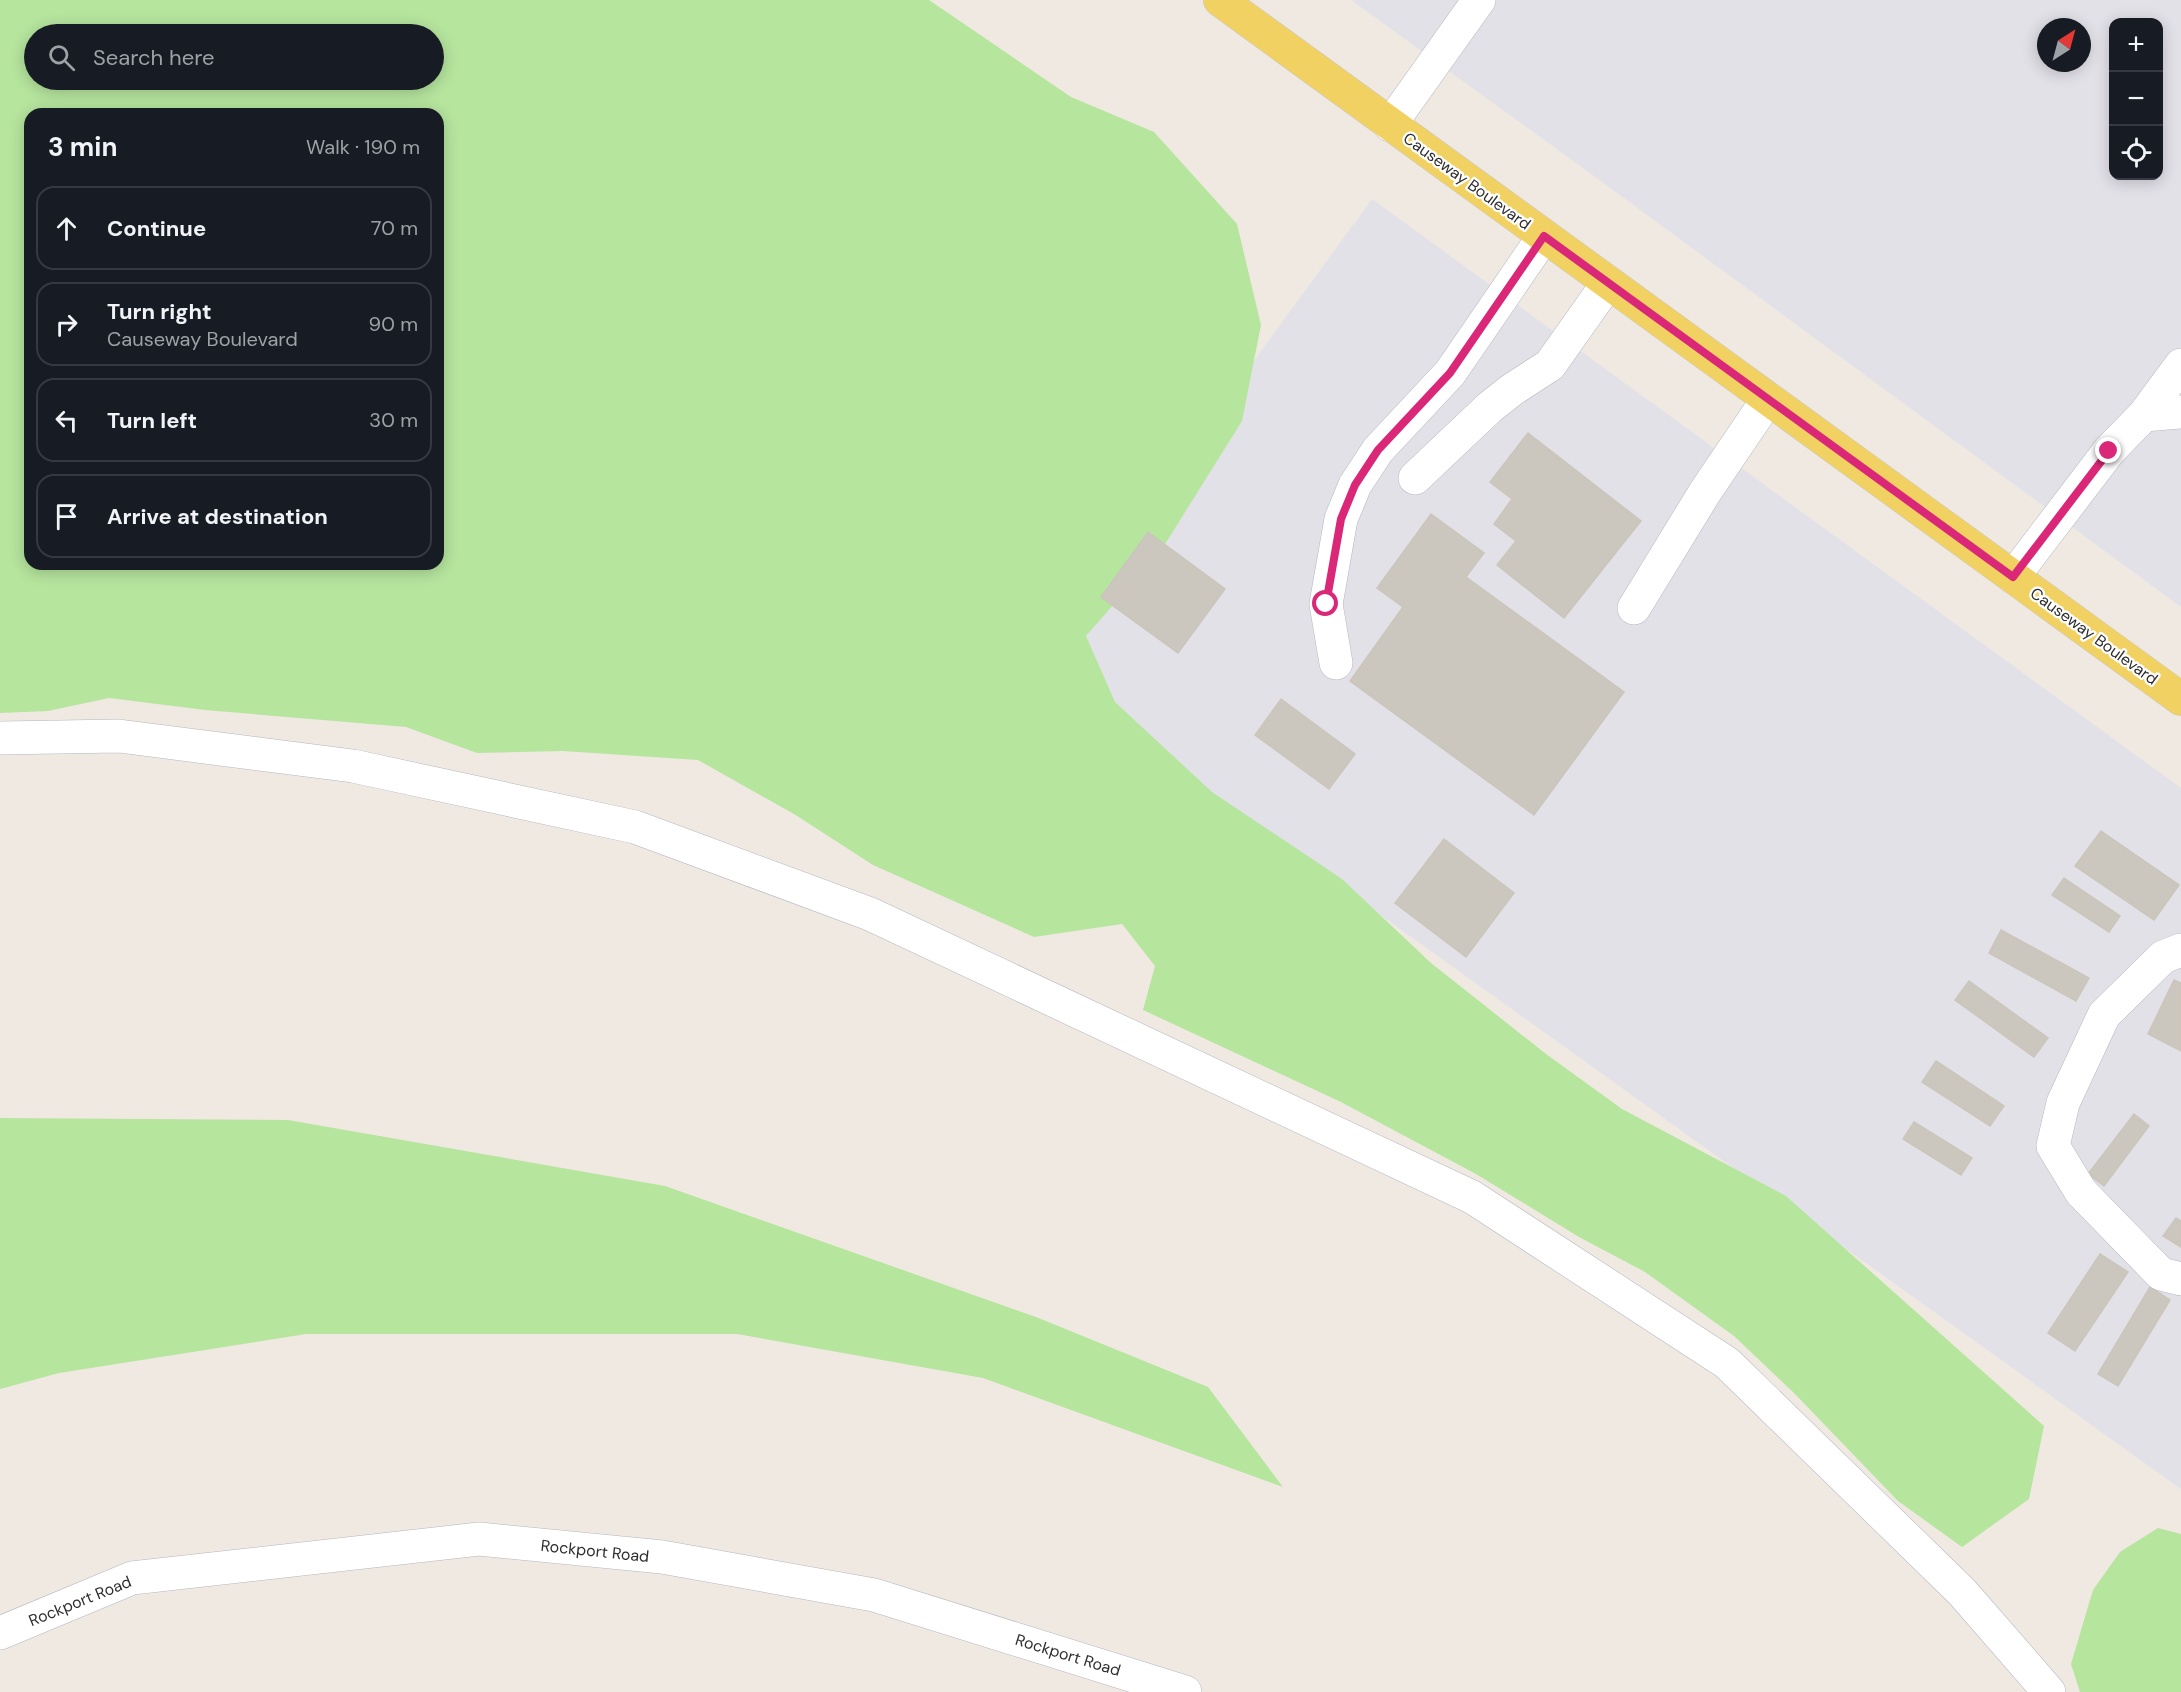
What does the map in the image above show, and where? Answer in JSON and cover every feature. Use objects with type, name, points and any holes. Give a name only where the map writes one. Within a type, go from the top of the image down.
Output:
[{"type":"main road","name":"Causeway Boulevard","points":[[1220,0],[2181,699]]},
{"type":"street","points":[[1390,124],[1479,0]]},
{"type":"street","points":[[1336,663],[1326,604],[1341,519],[1355,485],[1378,450],[1450,373],[1544,236]]},
{"type":"street","points":[[1416,478],[1490,407],[1550,365],[1608,283]]},
{"type":"street","points":[[2013,577],[2109,451],[2144,415],[2181,365]]},
{"type":"street","points":[[1634,608],[1705,492],[1768,399]]},
{"type":"street","points":[[2144,415],[2181,412]]},
{"type":"street","points":[[0,738],[119,736],[353,766],[635,827],[880,919],[1472,1197],[1727,1364],[1962,1592],[2049,1692]]},
{"type":"street","points":[[2181,950],[2163,957],[2104,1015],[2063,1103],[2053,1146],[2081,1192],[2162,1274],[2181,1279]]},
{"type":"street","name":"Rockport Road","points":[[0,1633],[132,1578],[479,1539],[662,1557],[874,1595],[1185,1692]]},
{"type":"shaded area","points":[[1351,0],[2181,0],[2181,607],[1598,179]]},
{"type":"shaded area","points":[[1372,199],[2181,788],[2181,1489],[1032,665]]},
{"type":"green space","points":[[0,0],[929,0],[1071,97],[1154,132],[1237,224],[1261,325],[1242,421],[1162,549],[1086,636],[1115,702],[1212,792],[1342,879],[1431,963],[1546,1054],[1622,1109],[1786,1196],[2044,1426],[2029,1499],[1962,1547],[1898,1501],[1795,1394],[1734,1336],[1645,1272],[1579,1237],[1476,1174],[1341,1102],[1143,1010],[1155,966],[1122,924],[1034,937],[873,865],[794,814],[698,760],[563,751],[477,753],[406,727],[205,710],[109,698],[48,711],[0,713]]},
{"type":"green space","points":[[0,1118],[288,1120],[665,1186],[1036,1317],[1208,1387],[1283,1487],[983,1378],[737,1334],[306,1334],[59,1373],[0,1389]]},
{"type":"green space","points":[[2158,1528],[2181,1534],[2181,1692],[2080,1692],[2071,1664],[2093,1590],[2120,1552]]},
{"type":"building","points":[[1528,433],[1641,521],[1564,618],[1497,565],[1516,541],[1494,524],[1512,499],[1490,482]]},
{"type":"building","points":[[1431,514],[1484,553],[1466,577],[1624,692],[1534,815],[1350,681],[1403,607],[1377,588]]},
{"type":"building","points":[[1148,532],[1225,589],[1178,653],[1101,597]]},
{"type":"building","points":[[1281,699],[1355,754],[1329,789],[1255,735]]},
{"type":"building","points":[[2101,831],[2179,885],[2154,920],[2075,866]]},
{"type":"building","points":[[1444,839],[1514,893],[1466,957],[1395,903]]},
{"type":"building","points":[[2064,878],[2120,916],[2109,932],[2052,895]]},
{"type":"building","points":[[2001,930],[2089,978],[2076,1001],[1989,953]]},
{"type":"building","points":[[2174,980],[2181,983],[2181,1051],[2148,1034]]},
{"type":"building","points":[[1969,981],[2048,1038],[2034,1057],[1955,1000]]},
{"type":"building","points":[[1936,1061],[2004,1106],[1990,1126],[1922,1082]]},
{"type":"building","points":[[2134,1114],[2149,1126],[2104,1186],[2088,1174]]},
{"type":"building","points":[[1914,1122],[1972,1158],[1961,1175],[1903,1139]]},
{"type":"building","points":[[2176,1218],[2181,1221],[2181,1247],[2163,1236]]},
{"type":"building","points":[[2100,1254],[2128,1272],[2075,1351],[2048,1333]]},
{"type":"building","points":[[2150,1287],[2170,1300],[2118,1386],[2098,1374]]},
{"type":"route","points":[[1326,604],[1341,519],[1355,485],[1378,450],[1450,373],[1544,236],[2013,577],[2109,451]]}]
